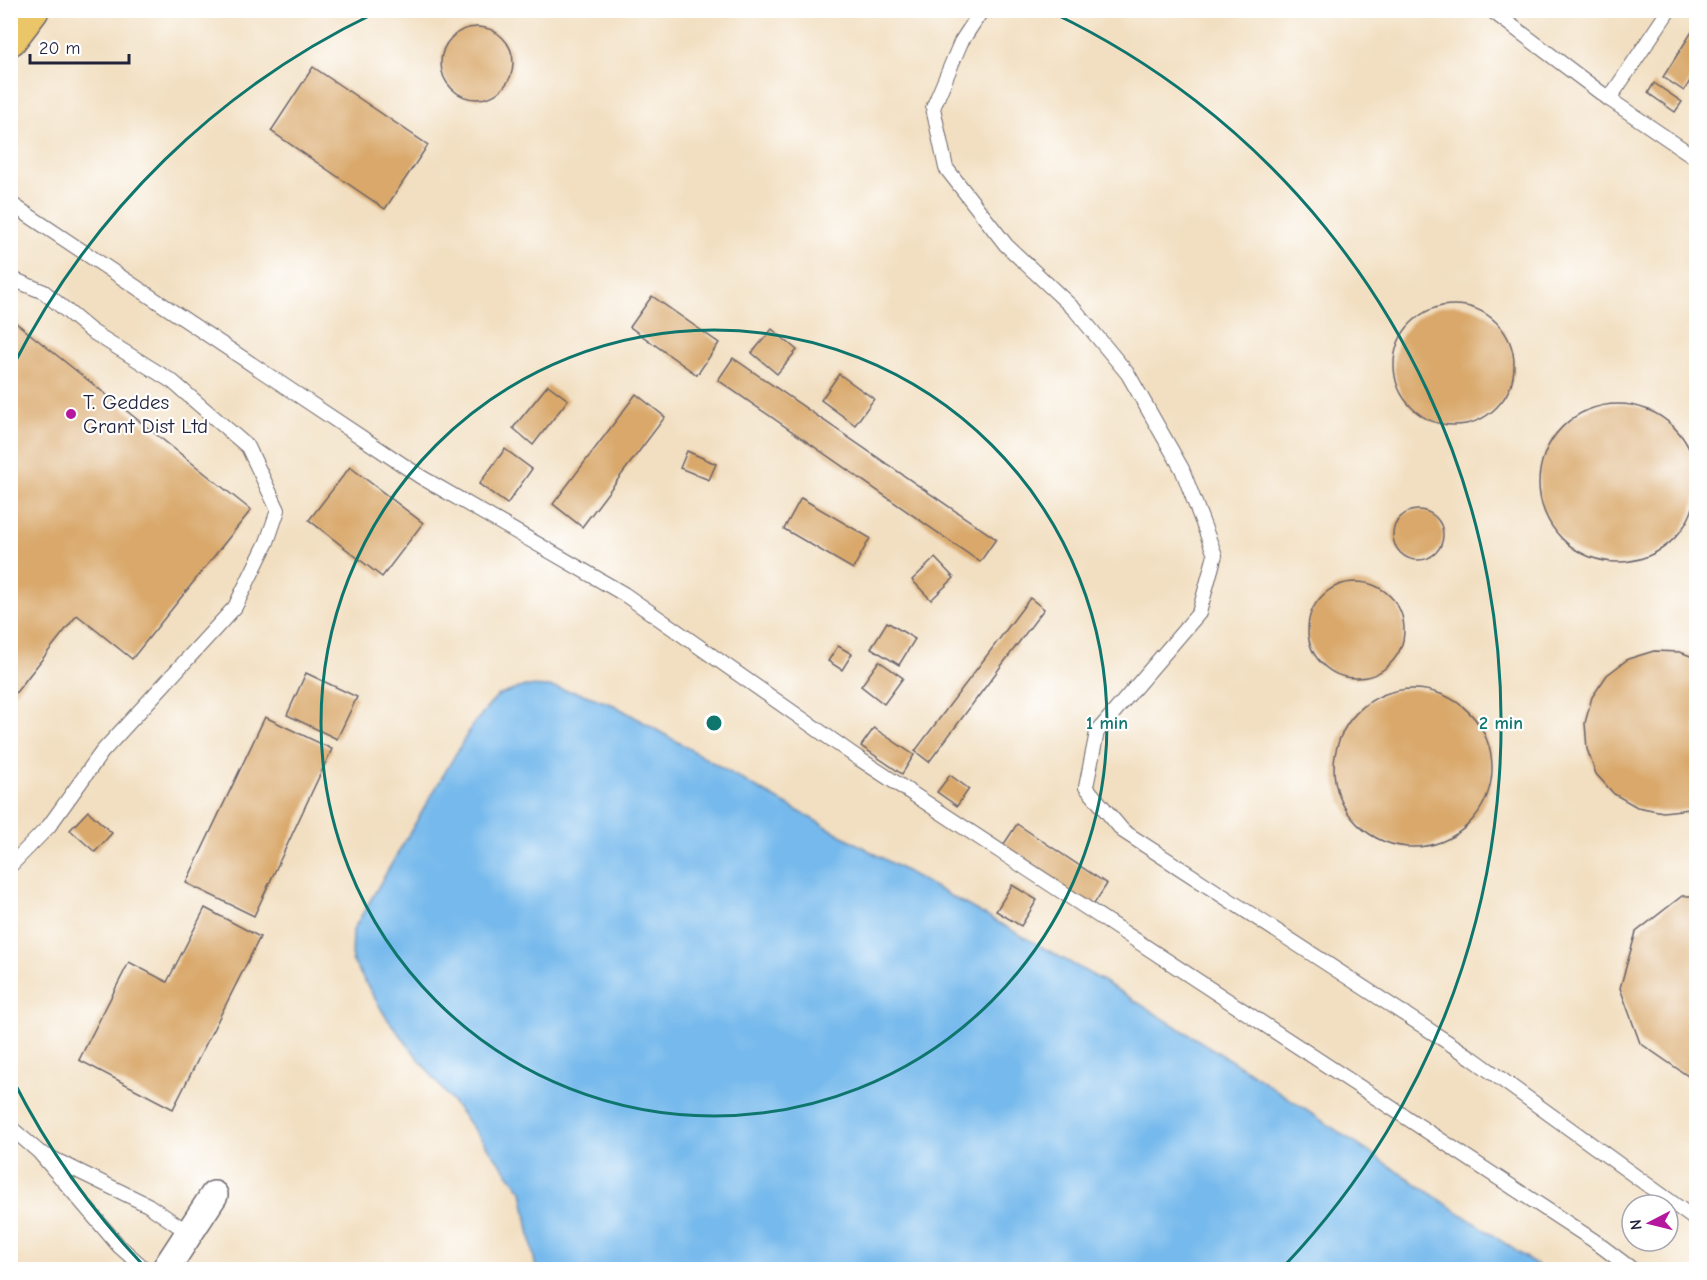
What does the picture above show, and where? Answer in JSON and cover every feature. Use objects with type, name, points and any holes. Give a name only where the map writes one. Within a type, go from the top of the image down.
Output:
[{"type":"highway","points":[[10,39],[32,10]]},
{"type":"street","points":[[165,1269],[214,1196]]},
{"type":"lane","points":[[982,10],[962,42],[933,108],[946,168],[1006,245],[1076,310],[1128,374],[1182,469],[1215,555],[1199,613],[1097,732],[1086,787],[1123,831],[1472,1058],[1696,1220]]},
{"type":"lane","points":[[1491,10],[1608,99],[1696,158]]},
{"type":"lane","points":[[1608,99],[1669,10]]},
{"type":"lane","points":[[10,203],[421,477],[624,594],[858,758],[1593,1240],[1633,1269]]},
{"type":"lane","points":[[10,278],[44,292],[91,331],[173,382],[223,425],[248,447],[278,510],[267,542],[235,607],[102,752],[49,826],[10,866]]},
{"type":"lane","points":[[10,1127],[39,1152],[119,1246],[146,1269]]},
{"type":"lane","points":[[39,1152],[148,1205],[189,1233]]},
{"type":"water","points":[[525,686],[549,687],[580,693],[614,705],[748,783],[1103,981],[1248,1071],[1543,1269],[536,1269],[522,1191],[386,1017],[352,960],[353,930],[472,726],[497,696]]},
{"type":"building","points":[[477,27],[497,33],[507,43],[513,63],[507,83],[497,93],[477,99],[457,93],[447,83],[441,63],[447,43],[457,33]]},
{"type":"building","points":[[1695,27],[1696,71],[1684,91],[1663,77]]},
{"type":"building","points":[[313,67],[428,145],[385,209],[271,131]]},
{"type":"building","points":[[1654,83],[1682,102],[1675,112],[1648,93]]},
{"type":"building","points":[[652,296],[719,343],[697,375],[630,327]]},
{"type":"building","points":[[1454,305],[1477,310],[1496,323],[1509,342],[1514,365],[1509,388],[1496,407],[1477,420],[1454,425],[1431,420],[1412,407],[1399,388],[1394,365],[1399,342],[1412,323],[1431,310]]},
{"type":"building","name":"T. Geddes Grant Dist Ltd","points":[[10,318],[251,510],[132,659],[77,615],[10,700]]},
{"type":"building","points":[[772,329],[797,350],[777,374],[752,353]]},
{"type":"building","points":[[733,358],[996,539],[980,562],[718,380]]},
{"type":"building","points":[[839,374],[874,399],[855,425],[821,400]]},
{"type":"building","points":[[548,385],[568,400],[533,445],[513,428]]},
{"type":"building","points":[[636,394],[665,417],[582,527],[553,504]]},
{"type":"building","points":[[1618,404],[1648,410],[1674,427],[1691,453],[1697,483],[1691,513],[1674,539],[1648,556],[1618,562],[1588,556],[1562,539],[1545,513],[1539,483],[1545,453],[1562,427],[1588,410]]},
{"type":"building","points":[[505,449],[532,469],[507,504],[479,484]]},
{"type":"building","points":[[687,451],[716,464],[709,480],[680,468]]},
{"type":"building","points":[[350,467],[423,523],[382,577],[309,520]]},
{"type":"building","points":[[801,498],[870,538],[853,569],[784,529]]},
{"type":"building","points":[[1418,510],[1436,517],[1443,535],[1436,553],[1418,560],[1400,553],[1393,535],[1400,517]]},
{"type":"building","points":[[935,558],[954,578],[931,600],[912,580]]},
{"type":"building","points":[[1356,582],[1375,585],[1390,596],[1401,611],[1404,630],[1401,649],[1390,664],[1375,675],[1356,678],[1337,675],[1322,664],[1311,649],[1308,630],[1311,611],[1322,596],[1337,585]]},
{"type":"building","points":[[1030,598],[1044,609],[929,762],[915,751]]},
{"type":"building","points":[[887,622],[915,639],[899,665],[871,648]]},
{"type":"building","points":[[838,646],[852,654],[842,670],[828,661]]},
{"type":"building","points":[[1654,651],[1680,652],[1696,658],[1696,805],[1690,809],[1663,812],[1637,807],[1614,794],[1596,774],[1587,749],[1585,723],[1592,697],[1607,675],[1628,659]]},
{"type":"building","points":[[879,661],[903,678],[884,704],[861,686]]},
{"type":"building","points":[[306,673],[357,697],[337,739],[287,715]]},
{"type":"building","points":[[1413,689],[1443,695],[1457,702],[1469,712],[1479,724],[1486,738],[1492,768],[1486,798],[1479,812],[1469,824],[1457,834],[1443,841],[1413,847],[1383,841],[1369,834],[1357,824],[1347,812],[1340,798],[1334,768],[1340,738],[1347,724],[1357,712],[1369,702],[1383,695]]},
{"type":"building","points":[[265,717],[332,749],[254,916],[186,883]]},
{"type":"building","points":[[874,728],[914,755],[902,774],[861,746]]},
{"type":"building","points":[[950,775],[969,789],[957,806],[937,792]]},
{"type":"building","points":[[88,811],[112,833],[95,852],[70,830]]},
{"type":"building","points":[[1017,824],[1107,884],[1092,907],[1002,847]]},
{"type":"building","points":[[1012,885],[1037,900],[1021,926],[996,911]]},
{"type":"building","points":[[1682,896],[1696,896],[1696,1076],[1688,1076],[1640,1043],[1620,988],[1636,932]]},
{"type":"building","points":[[205,908],[260,937],[173,1109],[79,1060],[129,962],[167,982]]},
{"type":"place","name":"T. Geddes Grant Dist Ltd","points":[[71,414]]}]
